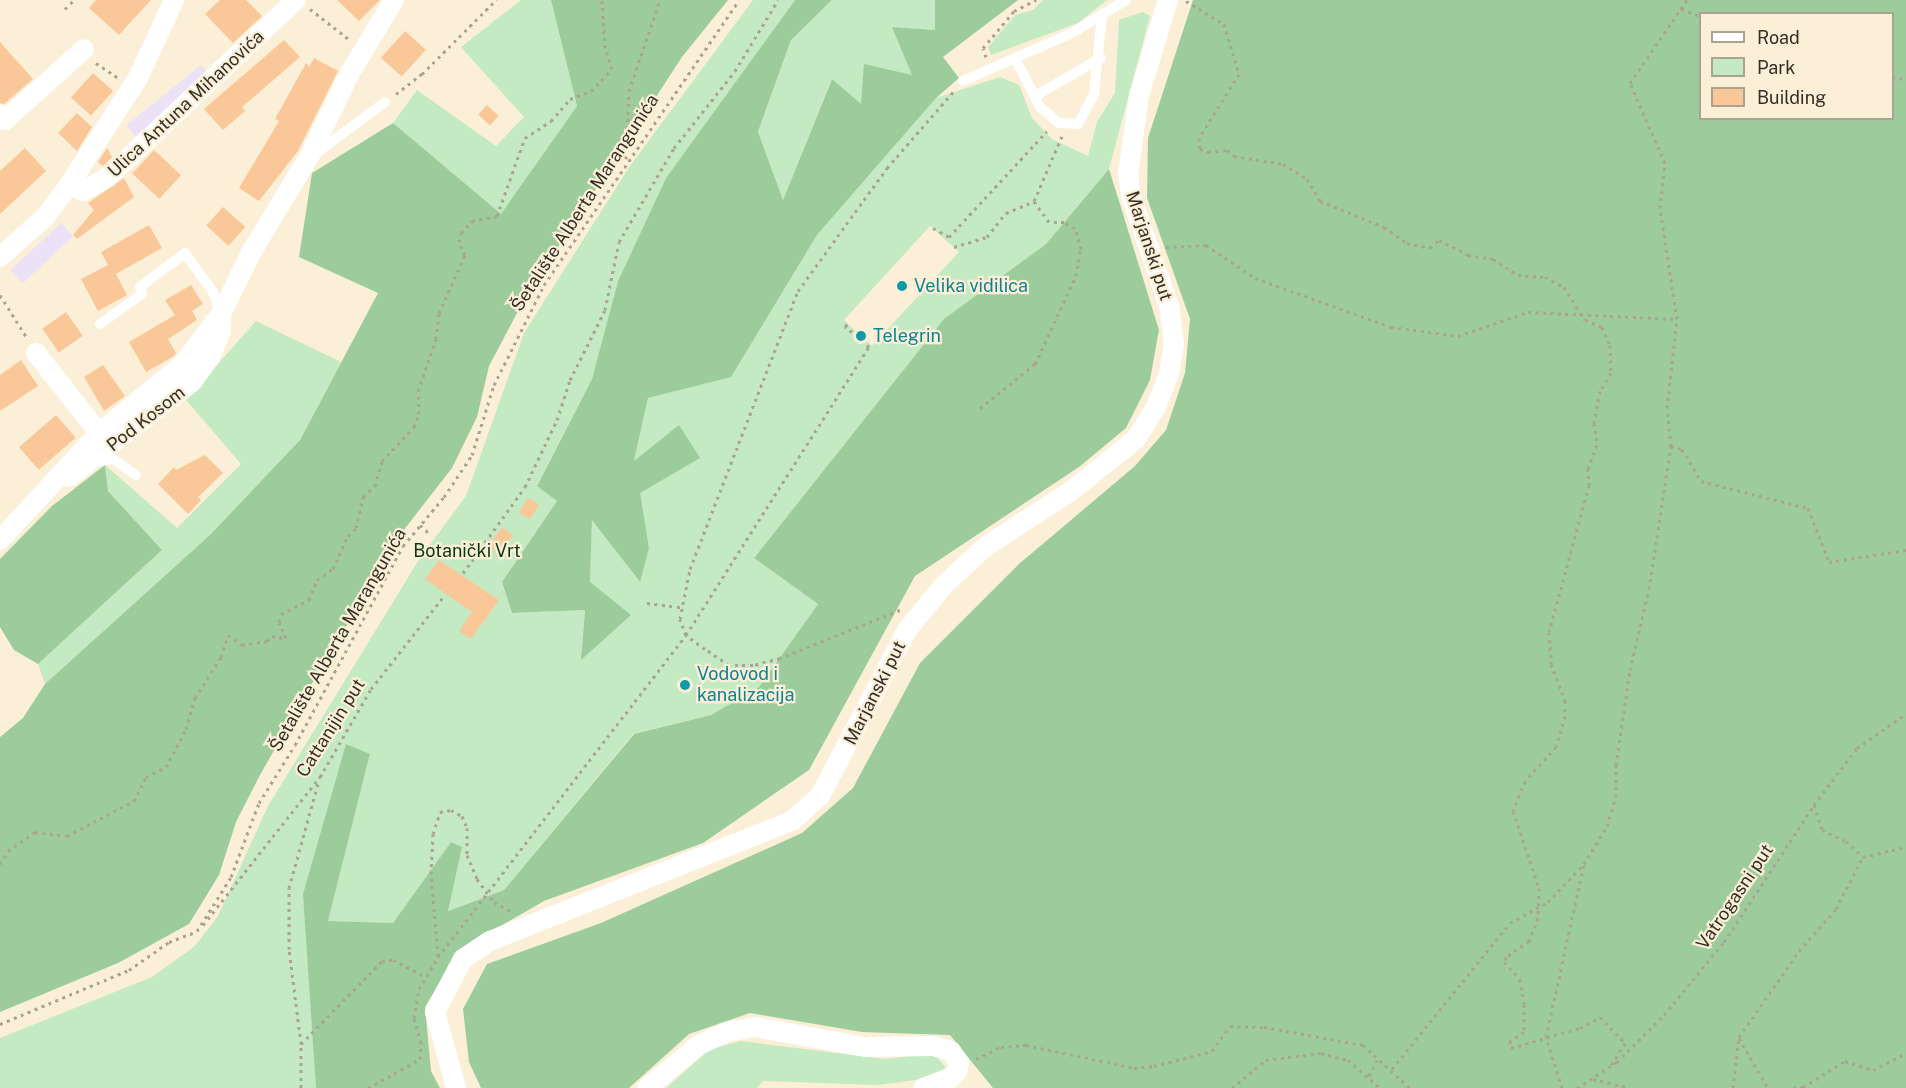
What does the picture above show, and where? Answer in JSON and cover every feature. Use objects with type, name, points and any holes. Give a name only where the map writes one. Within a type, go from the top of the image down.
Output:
[{"type":"street","name":"Ulica Antuna Mihanovića","points":[[0,257],[45,217],[69,185],[132,87],[174,0]]},
{"type":"street","name":"Pod Kosom","points":[[0,540],[99,434],[182,365],[221,314],[252,251],[309,157],[356,62],[394,0]]},
{"type":"street","name":"Marjanski put","points":[[456,1088],[435,1012],[463,959],[490,941],[792,821],[820,796],[877,681],[907,630],[928,605],[985,547],[1071,491],[1128,446],[1155,409],[1169,375],[1174,345],[1169,306],[1131,197],[1128,174],[1139,96],[1168,0]]},
{"type":"street","name":"Ulica Antuna Mihanovića","points":[[69,185],[83,191],[108,177],[302,3]]},
{"type":"street","points":[[0,115],[5,120],[84,49]]},
{"type":"street","name":"Pod Kosom","points":[[37,499],[90,462],[192,382],[221,331],[221,314]]},
{"type":"street","name":"Pod Kosom","points":[[36,352],[99,434]]},
{"type":"street","points":[[647,1088],[699,1044],[727,1032],[755,1028],[865,1047],[933,1046],[951,1051],[958,1063],[957,1072],[950,1079],[923,1088]]},
{"type":"lane","points":[[963,81],[1016,60],[1126,0]]},
{"type":"lane","points":[[1016,60],[1040,107],[1062,123],[1078,124],[1094,94],[1101,58],[1102,15]]},
{"type":"lane","points":[[1035,96],[1101,58]]},
{"type":"lane","name":"Pod Kosom","points":[[309,157],[384,102]]},
{"type":"lane","points":[[100,324],[142,294],[140,287],[185,253],[213,292],[221,314]]},
{"type":"lane","points":[[90,462],[113,459],[136,475]]},
{"type":"path","points":[[65,9],[74,0]]},
{"type":"path","points":[[384,102],[422,74],[496,0]]},
{"type":"path","points":[[0,864],[8,851],[34,832],[68,836],[134,801],[146,777],[165,767],[186,729],[195,698],[220,657],[228,635],[242,645],[267,641],[272,636],[286,638],[279,622],[281,614],[309,600],[317,580],[333,569],[348,536],[356,528],[363,497],[375,486],[382,461],[417,421],[418,392],[436,339],[439,313],[465,255],[459,242],[461,233],[472,221],[497,216],[525,138],[551,121],[570,99],[591,91],[612,69],[605,48],[602,0]]},
{"type":"path","points":[[626,160],[629,91],[660,0]]},
{"type":"path","name":"Šetalište Alberta Marangunića","points":[[197,932],[231,877],[259,803],[295,745],[403,546],[472,455],[494,385],[519,330],[544,285],[626,160],[739,0]]},
{"type":"path","points":[[463,573],[525,487],[605,310],[619,242],[674,148],[735,71],[778,0]]},
{"type":"path","points":[[991,70],[983,48],[1017,9],[1036,0]]},
{"type":"path","points":[[1185,0],[1224,24],[1239,74],[1199,138],[1200,149],[1208,152],[1227,150],[1234,156],[1283,164],[1307,179],[1314,195],[1324,203],[1384,227],[1407,243],[1430,248],[1439,240],[1468,255],[1493,259],[1518,275],[1545,277],[1564,287],[1586,320],[1602,327],[1610,345],[1611,370],[1600,391],[1594,423],[1597,445],[1588,468],[1589,485],[1569,568],[1550,620],[1551,664],[1565,701],[1565,716],[1556,747],[1525,781],[1513,812],[1536,876],[1539,907],[1529,941],[1504,962],[1520,979],[1524,1004],[1524,1032],[1510,1041],[1510,1047],[1580,1028],[1600,1017],[1625,1043],[1611,1065]]},
{"type":"path","points":[[1392,1069],[1510,923],[1539,907],[1584,864],[1607,826],[1616,797],[1616,765],[1630,670],[1649,589],[1671,446],[1667,408],[1677,319],[1660,208],[1665,163],[1630,83],[1639,65],[1667,34],[1687,0]]},
{"type":"path","points":[[302,3],[354,42],[356,62]]},
{"type":"path","points":[[1015,4],[1017,9]]},
{"type":"path","points":[[1681,9],[1699,15]]},
{"type":"path","points":[[84,49],[99,66],[132,87]]},
{"type":"path","points":[[928,605],[887,614],[827,640],[753,665],[729,665],[686,635],[680,619],[690,569],[798,291],[887,168],[963,81]]},
{"type":"path","points":[[980,408],[1035,364],[1076,276],[1081,249],[1076,228],[1064,222],[1049,222],[1040,214],[1034,201],[1062,123]]},
{"type":"path","points":[[933,228],[949,237],[1062,123]]},
{"type":"path","points":[[954,247],[987,237],[1006,213],[1034,201]]},
{"type":"path","points":[[1150,248],[1206,245],[1255,278],[1391,327],[1458,336],[1528,312],[1677,319]]},
{"type":"path","points":[[0,295],[36,352]]},
{"type":"path","points":[[540,922],[509,911],[487,893],[466,855],[467,828],[462,816],[451,810],[440,812],[433,834],[431,874],[438,957],[487,893],[686,635],[868,347],[845,326],[848,324]]},
{"type":"path","points":[[1671,446],[1682,449],[1701,481],[1808,508],[1828,561],[1906,550]]},
{"type":"path","points":[[420,525],[429,532]]},
{"type":"path","name":"Cattanijin put","points":[[197,932],[320,777],[370,689],[444,596]]},
{"type":"path","points":[[647,603],[681,607]]},
{"type":"path","name":"Vatrogasni put","points":[[1577,1088],[1611,1065],[1664,1015],[1724,942],[1814,805],[1857,748],[1906,714]]},
{"type":"path","points":[[301,1088],[301,1044],[289,949],[289,888],[320,777]]},
{"type":"path","points":[[1814,805],[1822,830],[1846,841],[1863,856]]},
{"type":"path","points":[[1863,856],[1906,847]]},
{"type":"path","points":[[1733,1088],[1739,1037],[1799,951],[1836,909],[1863,856]]},
{"type":"path","points":[[1562,1088],[1546,1037],[1584,864]]},
{"type":"path","points":[[0,1024],[129,970],[169,942],[197,932]]},
{"type":"path","points":[[301,1044],[382,961],[393,960],[426,977]]},
{"type":"path","points":[[958,1063],[966,1065],[1001,1047],[1026,1045],[1134,1068],[1154,1066],[1212,1051],[1230,1026],[1264,1027],[1363,1045],[1379,1056],[1410,1088]]},
{"type":"path","points":[[1739,1037],[1768,1088]]},
{"type":"path","points":[[1232,1088],[1266,1060],[1306,1053],[1348,1060],[1380,1088]]},
{"type":"path","points":[[1793,1088],[1803,1087],[1845,1061],[1873,1070],[1906,1053]]},
{"type":"path","points":[[1369,1076],[1379,1056]]},
{"type":"path","points":[[368,1088],[420,1059]]},
{"type":"path","points":[[1592,1078],[1628,1088]]},
{"type":"shaded area","points":[[201,65],[210,76],[135,136],[126,125]]},
{"type":"shaded area","points":[[61,223],[73,236],[23,283],[11,270]]},
{"type":"green space","points":[[521,0],[551,0],[577,106],[501,215],[393,123],[417,90],[496,146],[524,117],[461,47]]},
{"type":"green space","points":[[551,0],[728,0],[682,57],[525,298],[489,366],[477,417],[452,468],[403,531],[310,687],[236,822],[219,875],[189,924],[118,963],[0,1012],[0,737],[23,718],[45,684],[211,534],[300,440],[378,293],[299,257],[312,173],[393,123],[501,214],[577,106]]},
{"type":"green space","name":"Botanički Vrt","points":[[753,0],[795,0],[666,178],[618,281],[592,379],[537,485],[557,501],[502,582],[512,613],[585,610],[581,659],[590,582],[592,519],[639,581],[649,548],[634,462],[648,398],[731,376],[817,235],[936,98],[1000,77],[1019,85],[1032,118],[1052,139],[1088,156],[1097,122],[1115,93],[1119,20],[1143,12],[1150,16],[1109,169],[1046,244],[944,319],[754,558],[818,604],[759,687],[711,715],[633,734],[504,890],[447,911],[462,847],[451,842],[393,923],[328,921],[370,755],[346,744],[313,1008],[316,1088],[0,1088],[0,1038],[152,977],[195,946],[218,916],[268,806],[420,558],[466,496],[524,333],[630,166]],"holes":[[[930,226],[959,252],[872,346],[844,320]]]},
{"type":"green space","points":[[795,0],[832,0],[791,40],[758,132],[783,200],[832,79],[861,104],[864,64],[912,75],[892,27],[935,30],[935,0],[1018,0],[943,57],[959,78],[936,98],[817,235],[731,377],[648,398],[634,461],[679,425],[700,458],[640,493],[649,548],[640,582],[592,520],[590,582],[631,615],[581,660],[585,610],[512,613],[502,582],[557,501],[537,486],[592,379],[618,281],[666,178]]},
{"type":"green space","points":[[832,0],[935,0],[935,30],[893,27],[912,75],[861,105],[831,80],[783,200],[758,133],[791,40]]},
{"type":"green space","points":[[1043,0],[1107,0],[1078,23],[991,55],[988,47],[1015,15],[1033,10]]},
{"type":"green space","points":[[1193,0],[1906,0],[1906,1088],[993,1088],[950,1035],[862,1032],[750,1013],[689,1034],[629,1088],[481,1088],[469,1062],[463,1009],[487,964],[601,923],[802,833],[853,788],[920,663],[1019,564],[1135,466],[1166,430],[1185,373],[1190,319],[1147,198],[1148,138]]},
{"type":"green space","points":[[1109,169],[1159,330],[1150,380],[1126,428],[1079,467],[915,576],[809,770],[703,843],[544,901],[459,950],[425,1007],[431,1071],[440,1088],[316,1088],[303,894],[346,744],[370,754],[328,921],[393,923],[451,842],[462,847],[448,911],[504,890],[634,734],[711,715],[759,687],[818,604],[754,558],[944,319],[1046,244]]},
{"type":"green space","points":[[256,321],[341,362],[300,440],[211,534],[45,684],[38,664],[162,550],[108,491],[105,465],[177,528],[241,464],[186,400]]},
{"type":"green space","points":[[105,465],[108,491],[162,550],[38,664],[14,650],[0,627],[0,559],[52,506]]},
{"type":"green space","points":[[741,1041],[885,1059],[934,1053],[946,1068],[916,1080],[878,1085],[763,1081],[757,1088],[666,1088],[710,1049]]},
{"type":"building","points":[[96,0],[151,0],[119,35],[89,8]]},
{"type":"building","points":[[220,0],[246,0],[262,16],[233,43],[205,14]]},
{"type":"building","points":[[337,0],[380,0],[359,21]]},
{"type":"building","points":[[405,31],[426,50],[402,76],[381,58]]},
{"type":"building","points":[[284,40],[300,57],[242,107],[245,111],[223,130],[204,109]]},
{"type":"building","points":[[0,42],[33,79],[4,104],[0,103]]},
{"type":"building","points":[[314,58],[338,71],[298,151],[259,201],[239,188],[279,121],[275,119],[306,63],[309,67]]},
{"type":"building","points":[[93,73],[113,91],[91,116],[71,98]]},
{"type":"building","points":[[487,105],[499,116],[490,125],[478,115]]},
{"type":"building","points":[[77,113],[92,127],[77,151],[58,133]]},
{"type":"building","points":[[25,148],[46,171],[0,214],[0,171]]},
{"type":"building","points":[[107,148],[112,157],[103,166],[98,162]]},
{"type":"building","points":[[154,150],[181,175],[159,199],[132,173]]},
{"type":"building","points":[[124,178],[134,197],[77,239],[73,235],[94,210],[88,203]]},
{"type":"building","points":[[223,207],[245,227],[229,246],[206,226]]},
{"type":"building","points":[[149,225],[162,248],[116,274],[127,295],[98,311],[81,279],[108,265],[101,252]]},
{"type":"building","points":[[191,285],[203,304],[192,311],[197,320],[168,339],[176,353],[174,356],[146,372],[129,342],[175,315],[165,300]]},
{"type":"building","points":[[66,312],[83,336],[59,352],[42,329]]},
{"type":"building","points":[[21,360],[38,386],[0,411],[0,375]]},
{"type":"building","points":[[103,365],[125,396],[104,411],[84,377]]},
{"type":"building","points":[[56,415],[76,438],[39,470],[19,447]]},
{"type":"building","points":[[205,455],[223,473],[198,497],[201,500],[188,514],[158,484],[174,467],[176,470]]},
{"type":"building","points":[[528,498],[539,505],[530,519],[519,512]]},
{"type":"building","points":[[502,527],[513,535],[499,555],[488,546]]},
{"type":"building","points":[[439,560],[499,600],[471,639],[459,631],[472,612],[425,579]]},
{"type":"place","name":"Velika vidilica","points":[[902,286]]},
{"type":"place","name":"Telegrin","points":[[861,336]]},
{"type":"place","name":"Vodovod i kanalizacija","points":[[685,685]]}]
